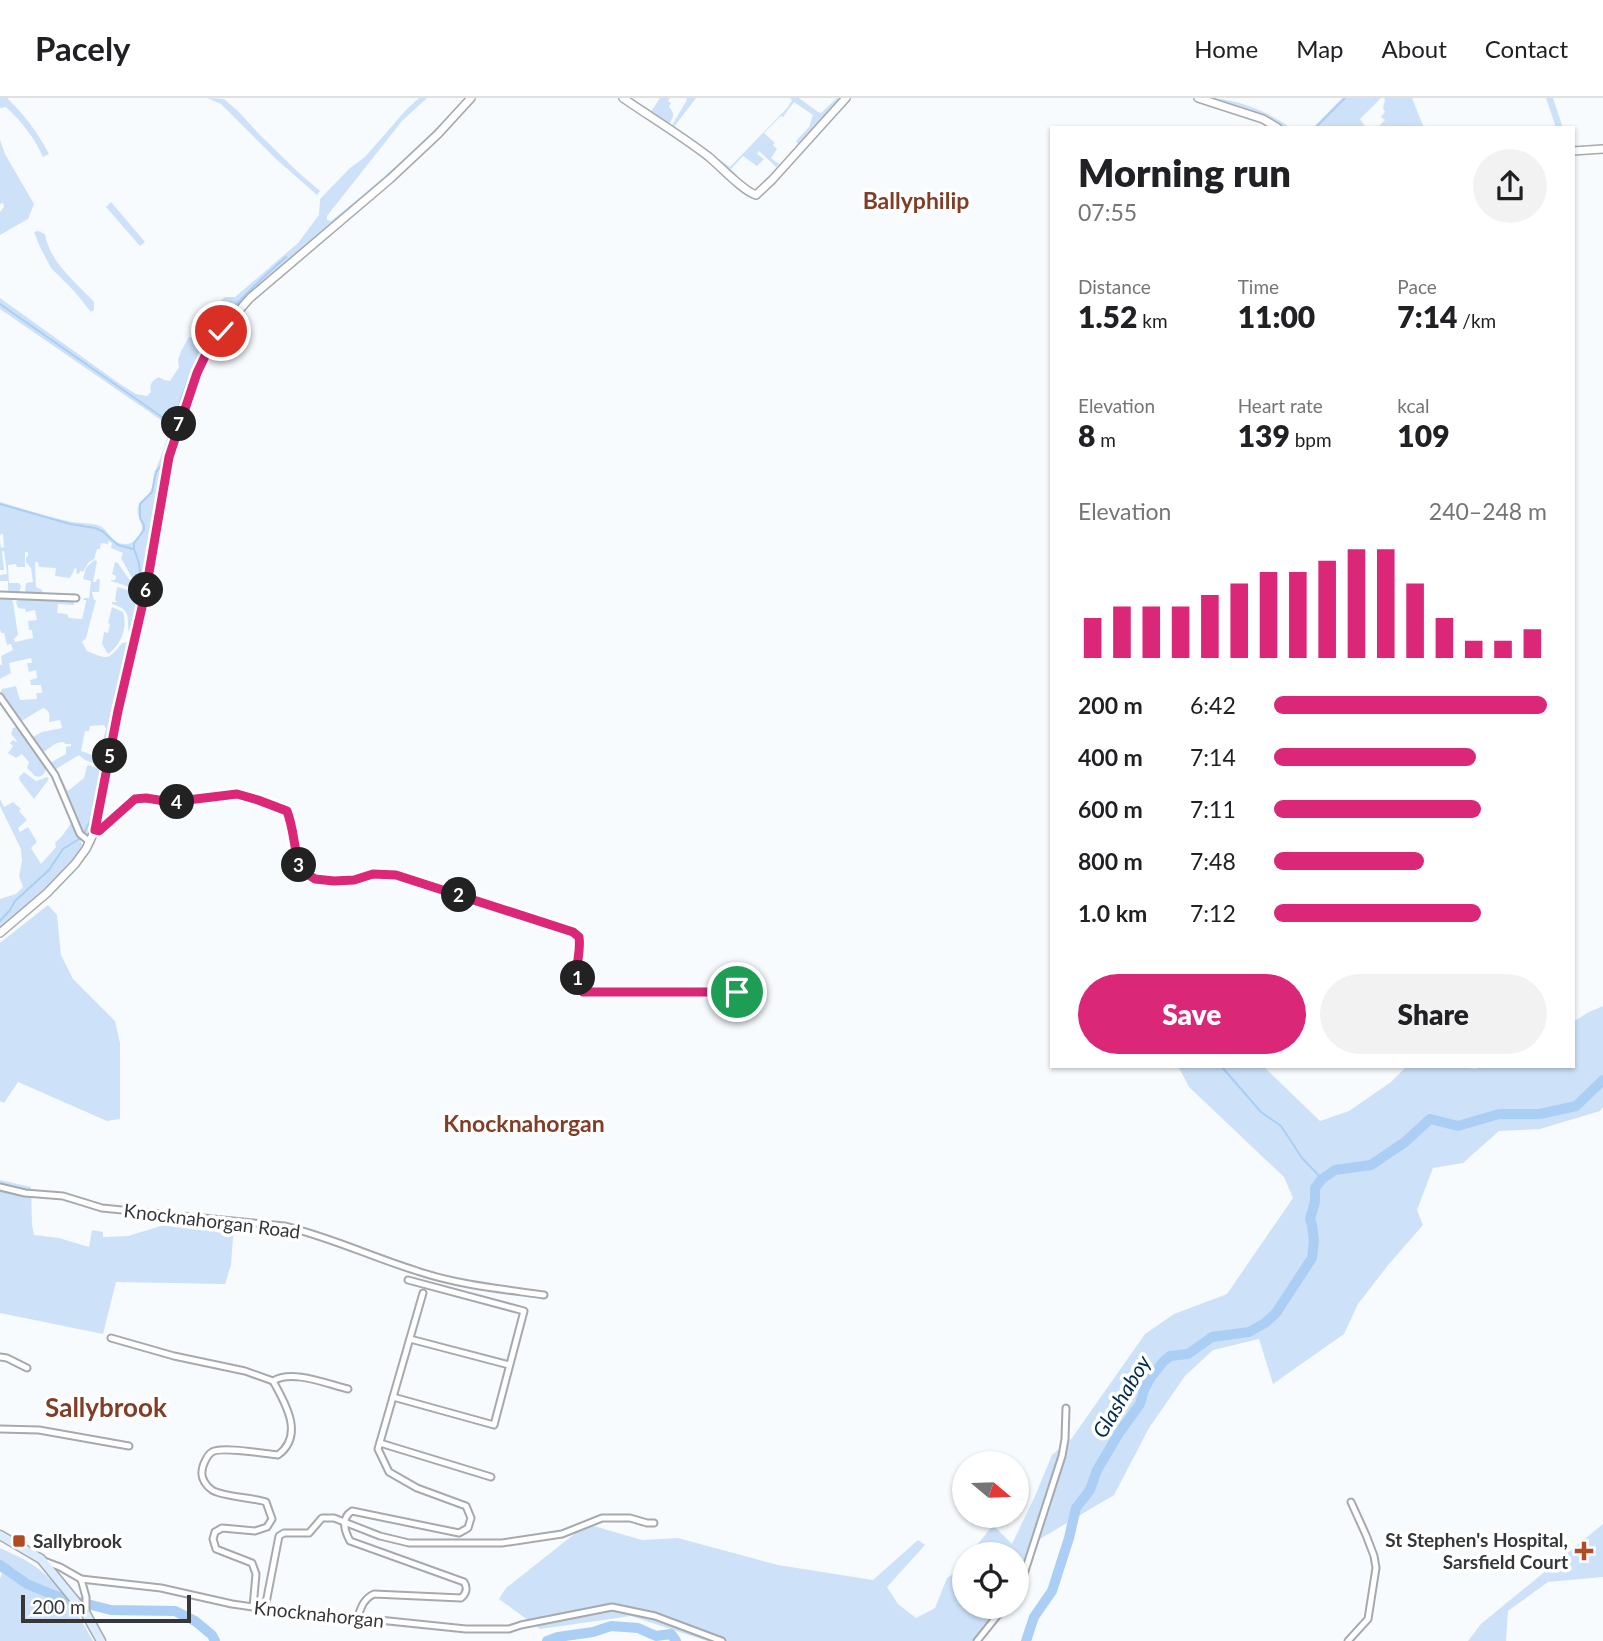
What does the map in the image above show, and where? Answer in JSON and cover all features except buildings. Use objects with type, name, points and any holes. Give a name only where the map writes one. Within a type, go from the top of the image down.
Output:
[{"type":"main road","points":[[0,1535],[41,1559],[86,1614],[101,1641]]},
{"type":"street","points":[[0,933],[52,888],[82,856],[95,830],[118,711],[146,590],[169,457],[206,354],[221,331],[250,298],[390,179],[438,134],[471,98]]},
{"type":"street","points":[[623,98],[700,150],[754,195],[764,189],[846,98]]},
{"type":"street","points":[[1198,98],[1263,119],[1275,126]]},
{"type":"street","points":[[1575,151],[1603,149]]},
{"type":"street","points":[[0,595],[76,598]]},
{"type":"street","points":[[0,698],[55,775],[80,834],[90,842]]},
{"type":"street","points":[[95,830],[99,831],[135,799],[171,802],[237,794],[287,811],[300,869],[315,879],[334,881],[354,880],[373,874],[396,875],[573,932],[579,937],[576,970],[583,992],[737,992]]},
{"type":"street","name":"Knocknahorgan Road","points":[[0,1187],[25,1194],[64,1196],[103,1208],[284,1226],[418,1272],[454,1281],[544,1296]]},
{"type":"street","points":[[393,1397],[494,1425],[524,1311],[408,1280]]},
{"type":"street","points":[[357,1619],[363,1603],[374,1594],[461,1598],[465,1594],[464,1582],[350,1541],[345,1532],[344,1521],[352,1511],[459,1533],[468,1528],[471,1518],[466,1506],[416,1488],[389,1472],[378,1449],[423,1293]]},
{"type":"street","points":[[111,1338],[174,1356],[245,1371],[273,1381],[291,1422],[286,1449],[278,1455],[223,1449],[212,1452],[201,1473],[204,1483],[211,1489],[219,1493],[256,1499],[266,1503],[270,1510],[272,1518],[267,1527],[255,1531],[222,1528],[215,1532],[213,1539],[216,1549],[252,1563],[256,1574],[253,1607]]},
{"type":"street","points":[[410,1339],[509,1365]]},
{"type":"street","points":[[0,1357],[27,1368]]},
{"type":"street","points":[[273,1381],[279,1377],[296,1376],[348,1389]]},
{"type":"street","points":[[1029,1558],[1062,1456],[1066,1408]]},
{"type":"street","points":[[0,1429],[38,1430],[129,1446]]},
{"type":"street","points":[[380,1443],[491,1477]]},
{"type":"street","points":[[1348,1641],[1368,1619],[1376,1568],[1366,1535],[1350,1502]]},
{"type":"street","points":[[265,1608],[279,1536],[284,1533],[309,1534],[322,1518],[334,1518],[380,1536],[410,1543],[502,1543],[562,1534],[602,1518],[630,1518],[654,1523]]},
{"type":"street","name":"Knocknahorgan","points":[[41,1559],[81,1579],[161,1588],[253,1607],[466,1629],[509,1629],[612,1607],[655,1616],[722,1641]]},
{"type":"street","points":[[81,1579],[86,1597],[86,1614]]},
{"type":"street","points":[[977,1641],[995,1619]]},
{"type":"shaded area","points":[[0,98],[7,98],[19,111],[49,154],[43,157],[22,124],[6,107],[0,108]]},
{"type":"shaded area","points":[[207,98],[224,99],[238,111],[320,191],[317,195],[221,104]]},
{"type":"shaded area","points":[[419,98],[427,98],[402,121],[327,216],[327,220],[331,221],[383,177],[468,98],[429,139],[219,330],[172,437],[144,584],[140,587],[132,578],[121,558],[123,553],[111,548],[112,543],[109,541],[108,544],[101,543],[94,559],[83,572],[76,573],[75,568],[70,578],[55,576],[56,568],[39,567],[38,562],[35,562],[36,587],[42,590],[44,595],[27,594],[25,591],[26,583],[33,582],[31,568],[26,562],[28,552],[25,552],[25,567],[8,565],[9,583],[19,583],[21,586],[19,594],[10,594],[8,581],[0,581],[0,575],[7,574],[4,551],[4,570],[0,570],[0,541],[1,548],[4,547],[3,534],[0,536],[0,502],[59,519],[100,526],[117,542],[130,543],[137,539],[141,532],[138,507],[151,490],[168,432],[161,420],[0,309],[0,298],[120,384],[136,394],[147,396],[157,378],[170,381],[179,367],[181,351],[189,337],[205,339],[218,311],[216,305],[225,297],[235,297],[298,243],[319,215],[320,199],[350,168],[365,157]]},
{"type":"shaded area","points":[[660,98],[670,98],[669,107],[673,116],[668,125],[650,113]]},
{"type":"shaded area","points":[[686,98],[696,98],[674,127],[730,167],[788,107],[792,100],[790,98],[799,98],[821,113],[837,98],[843,98],[798,144],[796,141],[809,127],[813,115],[794,102],[783,117],[764,133],[775,143],[773,145],[777,149],[771,158],[779,164],[776,167],[759,151],[757,154],[764,159],[757,166],[743,156],[731,169],[736,176],[673,129],[672,125]]},
{"type":"shaded area","points":[[1206,98],[1229,100],[1251,107],[1288,126],[1282,126],[1258,114]]},
{"type":"shaded area","points":[[1342,98],[1381,98],[1360,119],[1365,126],[1315,126]]},
{"type":"shaded area","points":[[1384,98],[1412,98],[1423,126],[1379,126],[1385,120],[1381,117],[1385,112]]},
{"type":"shaded area","points":[[1546,98],[1553,98],[1562,126],[1555,126]]},
{"type":"shaded area","points":[[0,140],[5,154],[34,204],[28,219],[0,235],[0,212],[4,207],[3,203],[0,204]]},
{"type":"shaded area","points":[[111,202],[145,242],[140,246],[106,207]]},
{"type":"shaded area","points":[[34,232],[45,234],[58,263],[94,302],[94,310],[91,312],[51,268]]},
{"type":"shaded area","points":[[94,560],[97,561],[93,582],[100,579],[99,592],[92,592],[96,600],[86,638],[82,642],[87,651],[103,657],[110,656],[122,643],[131,645],[106,764],[101,751],[106,729],[104,725],[90,726],[89,731],[85,731],[81,751],[95,756],[99,765],[79,755],[56,769],[68,791],[84,778],[87,766],[104,771],[94,824],[87,835],[82,831],[64,786],[50,763],[66,754],[66,747],[71,744],[58,743],[43,752],[31,738],[42,732],[62,728],[60,720],[49,722],[49,713],[43,708],[20,722],[0,693],[2,689],[16,686],[20,700],[37,699],[36,693],[42,693],[41,685],[31,685],[30,680],[37,678],[36,670],[29,672],[27,663],[32,663],[31,658],[9,663],[11,673],[0,679],[1,656],[13,650],[11,644],[7,645],[0,629],[0,597],[11,597],[13,602],[18,635],[14,639],[15,642],[33,638],[28,621],[37,620],[35,610],[26,612],[25,609],[18,608],[16,602],[19,598],[74,601],[74,605],[58,604],[57,613],[82,619],[86,602],[83,600],[89,598],[91,581],[83,579],[86,568]]},
{"type":"shaded area","points":[[115,562],[139,590],[111,581],[115,580],[116,576],[112,574]]},
{"type":"shaded area","points":[[117,587],[139,593],[141,597],[133,634],[129,633],[126,612],[112,604],[117,602]]},
{"type":"shaded area","points":[[112,607],[123,612],[125,624],[120,641],[108,654],[102,644],[104,632],[108,633]]},
{"type":"shaded area","points":[[17,727],[47,767],[41,776],[35,776],[27,768],[29,762],[22,754],[16,758],[8,753],[13,746],[10,743],[17,741],[11,734],[13,728]]},
{"type":"shaded area","points":[[24,772],[36,781],[47,777],[49,779],[34,799],[20,781],[19,777]]},
{"type":"shaded area","points":[[0,799],[4,807],[13,802],[21,809],[19,811],[27,820],[18,828],[20,832],[28,827],[37,842],[31,848],[41,864],[73,821],[83,847],[51,887],[0,931],[0,899],[16,894],[23,887],[19,876],[21,849],[0,806]]},
{"type":"shaded area","points":[[48,905],[57,915],[61,955],[73,979],[115,1021],[120,1043],[120,1119],[107,1121],[18,1082],[4,1103],[0,1101],[0,943]]},
{"type":"shaded area","points":[[1603,1006],[1603,1107],[1600,1111],[1540,1129],[1499,1131],[1463,1163],[1433,1168],[1417,1210],[1423,1225],[1358,1304],[1344,1334],[1273,1384],[1259,1339],[1213,1350],[1185,1376],[1149,1428],[1114,1495],[1040,1539],[1029,1567],[1029,1542],[1013,1542],[1020,1528],[1029,1528],[1029,1509],[1052,1455],[1072,1438],[1145,1334],[1174,1314],[1227,1294],[1293,1198],[1284,1177],[1189,1087],[1179,1068],[1265,1068],[1320,1121],[1349,1111],[1391,1082],[1405,1068],[1575,1068],[1575,1021]]},
{"type":"shaded area","points":[[0,1180],[31,1187],[34,1235],[59,1238],[89,1247],[92,1230],[103,1232],[103,1237],[128,1236],[194,1216],[238,1225],[233,1237],[231,1265],[225,1284],[116,1282],[103,1334],[0,1313]]},
{"type":"shaded area","points":[[587,1524],[642,1540],[678,1538],[778,1565],[873,1580],[918,1540],[925,1545],[887,1587],[898,1604],[916,1618],[935,1608],[947,1578],[952,1575],[952,1619],[996,1619],[977,1641],[707,1641],[631,1616],[540,1629],[499,1599],[506,1588]]},
{"type":"shaded area","points":[[1603,1524],[1603,1577],[1548,1582],[1508,1611],[1506,1641],[1468,1641],[1481,1624]]},
{"type":"shaded area","points":[[991,1528],[996,1528],[1010,1542],[980,1542]]},
{"type":"shaded area","points":[[0,1548],[27,1561],[50,1579],[74,1608],[93,1641],[0,1641]]},
{"type":"waterway","points":[[1317,126],[1345,98]]},
{"type":"waterway","points":[[141,582],[134,549],[134,543],[144,530],[140,518],[140,504],[152,492],[156,472],[161,466],[192,371],[206,343],[226,316],[286,257]]},
{"type":"waterway","points":[[0,304],[172,424]]},
{"type":"waterway","points":[[0,504],[70,524],[95,528],[118,545],[133,549]]},
{"type":"waterway","points":[[131,633],[138,604]]},
{"type":"waterway","points":[[118,691],[129,645]]},
{"type":"waterway","points":[[110,726],[116,698]]},
{"type":"waterway","points":[[84,833],[92,817],[100,773]]},
{"type":"waterway","points":[[0,921],[15,901],[49,870],[63,849],[79,839]]},
{"type":"waterway","points":[[1223,1068],[1261,1112],[1281,1126],[1302,1158],[1322,1179]]},
{"type":"waterway","name":"Glashaboy","points":[[1026,1641],[1034,1617],[1052,1591],[1076,1508],[1090,1490],[1097,1470],[1119,1433],[1140,1404],[1151,1377],[1170,1356],[1188,1354],[1212,1337],[1249,1332],[1276,1313],[1312,1258],[1314,1241],[1310,1219],[1315,1202],[1315,1188],[1322,1179],[1335,1170],[1371,1165],[1405,1142],[1430,1119],[1458,1126],[1499,1114],[1540,1114],[1576,1106],[1603,1080]]},
{"type":"waterway","name":"Glashaboy","points":[[0,1565],[27,1584],[56,1596],[111,1610],[175,1611],[195,1621],[212,1635],[215,1641]]},
{"type":"waterway","name":"Glashaboy","points":[[547,1641],[611,1626],[638,1628],[656,1636],[671,1634],[676,1641]]},
{"type":"place","name":"Sallybrook","points":[[19,1541]]},
{"type":"place","name":"St Stephen's Hospital, Sarsfield Court","points":[[1584,1551]]},
{"type":"district","name":"Ballyphilip","points":[[916,201]]},
{"type":"district","name":"Knocknahorgan","points":[[524,1124]]},
{"type":"district","name":"Sallybrook","points":[[106,1408]]},
{"type":"route","points":[[221,331],[197,373],[174,437],[146,590],[118,711],[95,830],[99,831],[135,799],[171,802],[237,794],[287,811],[300,869],[315,879],[334,881],[354,880],[373,874],[396,875],[573,932],[579,937],[576,970],[583,992],[737,992]]}]
